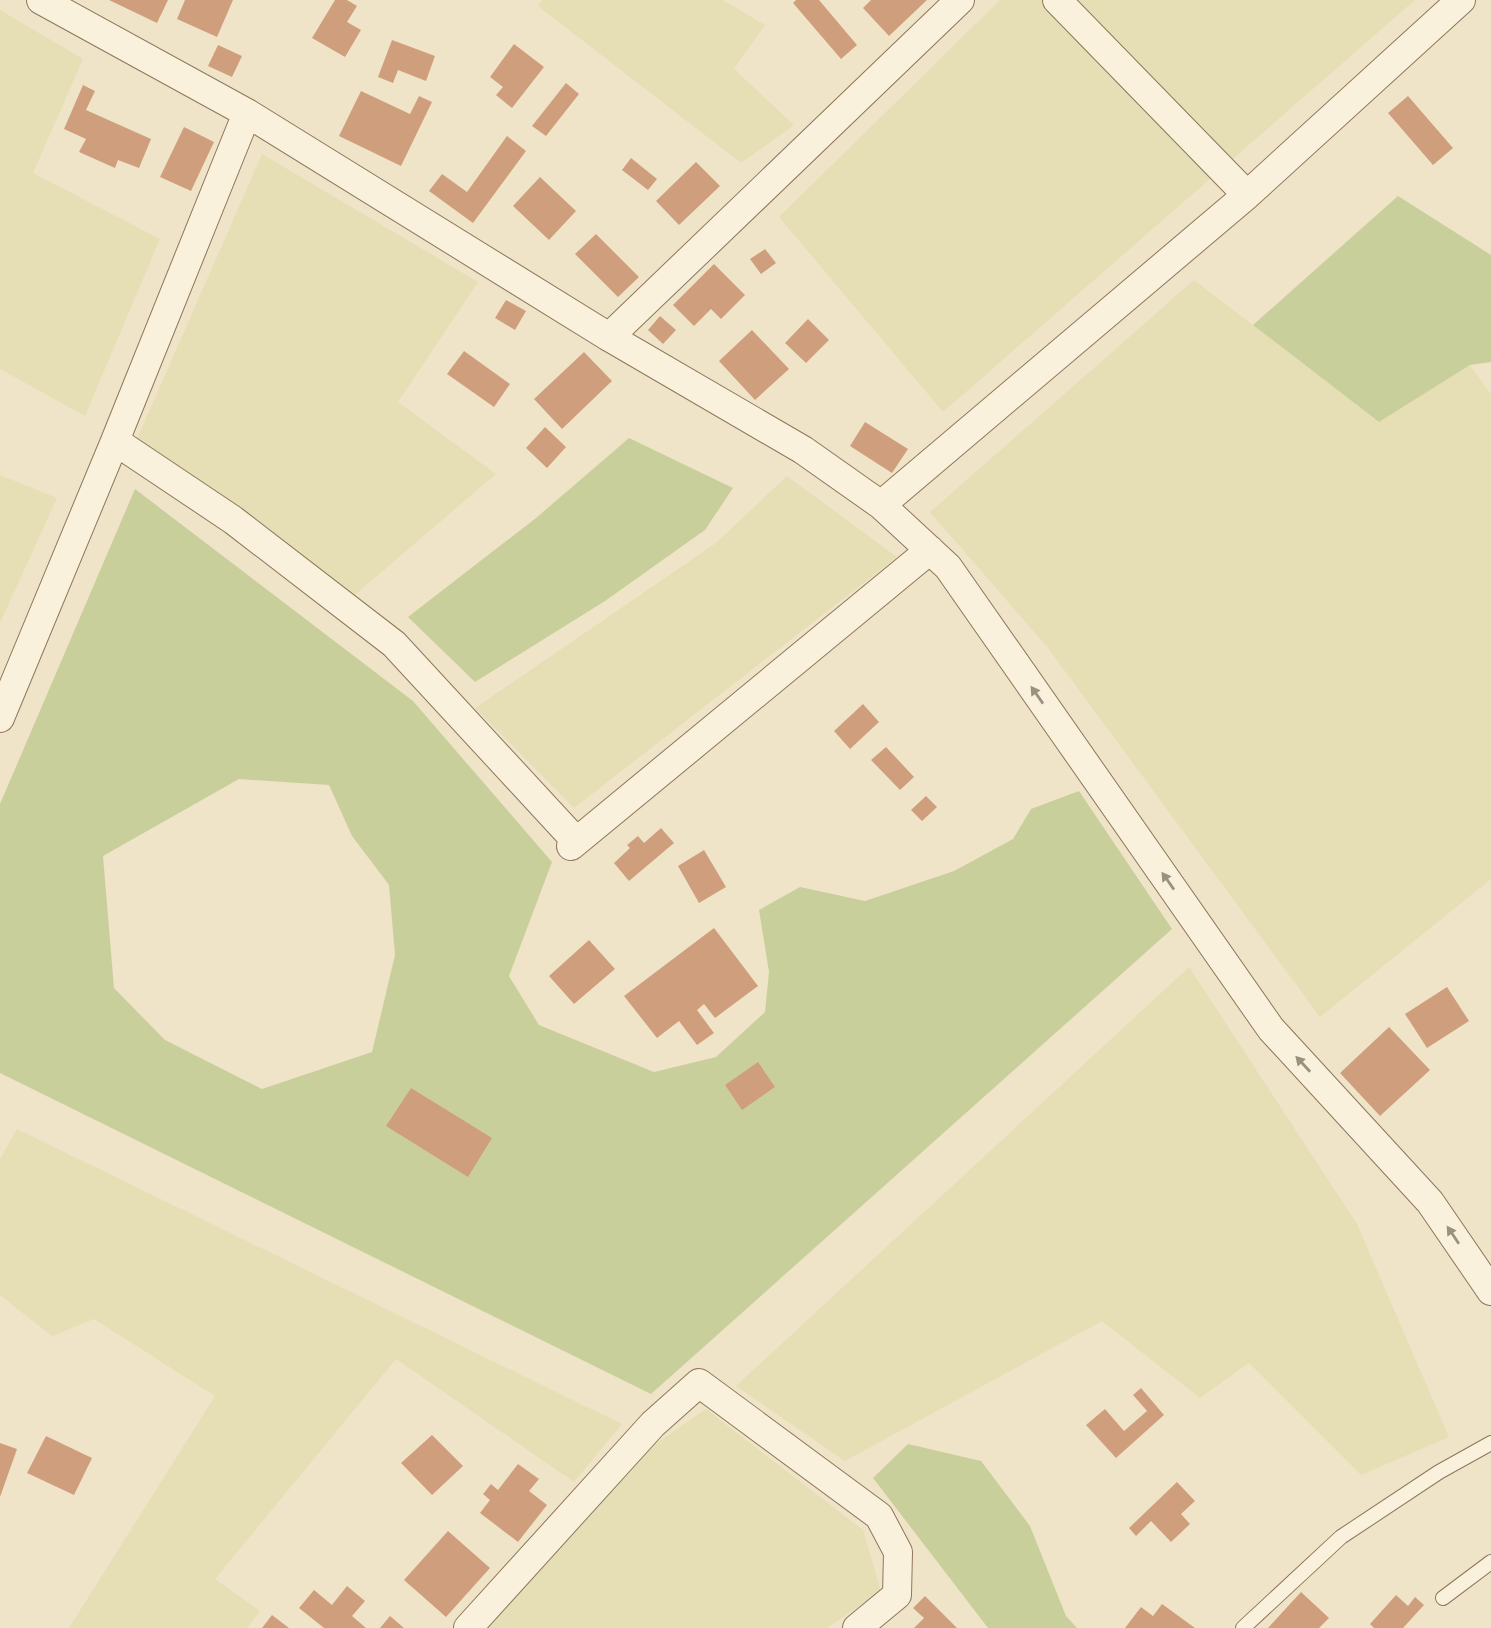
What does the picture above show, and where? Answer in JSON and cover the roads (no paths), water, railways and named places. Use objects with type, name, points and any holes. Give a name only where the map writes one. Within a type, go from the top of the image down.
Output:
[{"type":"street","points":[[41,0],[247,113],[609,337],[803,450],[881,505],[948,567],[1271,1029],[1430,1202],[1491,1291]]},
{"type":"street","points":[[609,337],[960,0]]},
{"type":"street","points":[[1057,0],[1247,195]]},
{"type":"street","points":[[881,505],[1247,195],[1461,0]]},
{"type":"street","points":[[0,718],[247,113]]},
{"type":"street","points":[[115,441],[233,520],[394,644],[574,843],[930,550]]},
{"type":"street","points":[[468,1628],[653,1424],[699,1383],[879,1516],[898,1552],[897,1595],[857,1628]]},
{"type":"lane","points":[[1243,1628],[1341,1537],[1440,1472],[1491,1443]]},
{"type":"lane","points":[[1443,1598],[1491,1562]]}]
